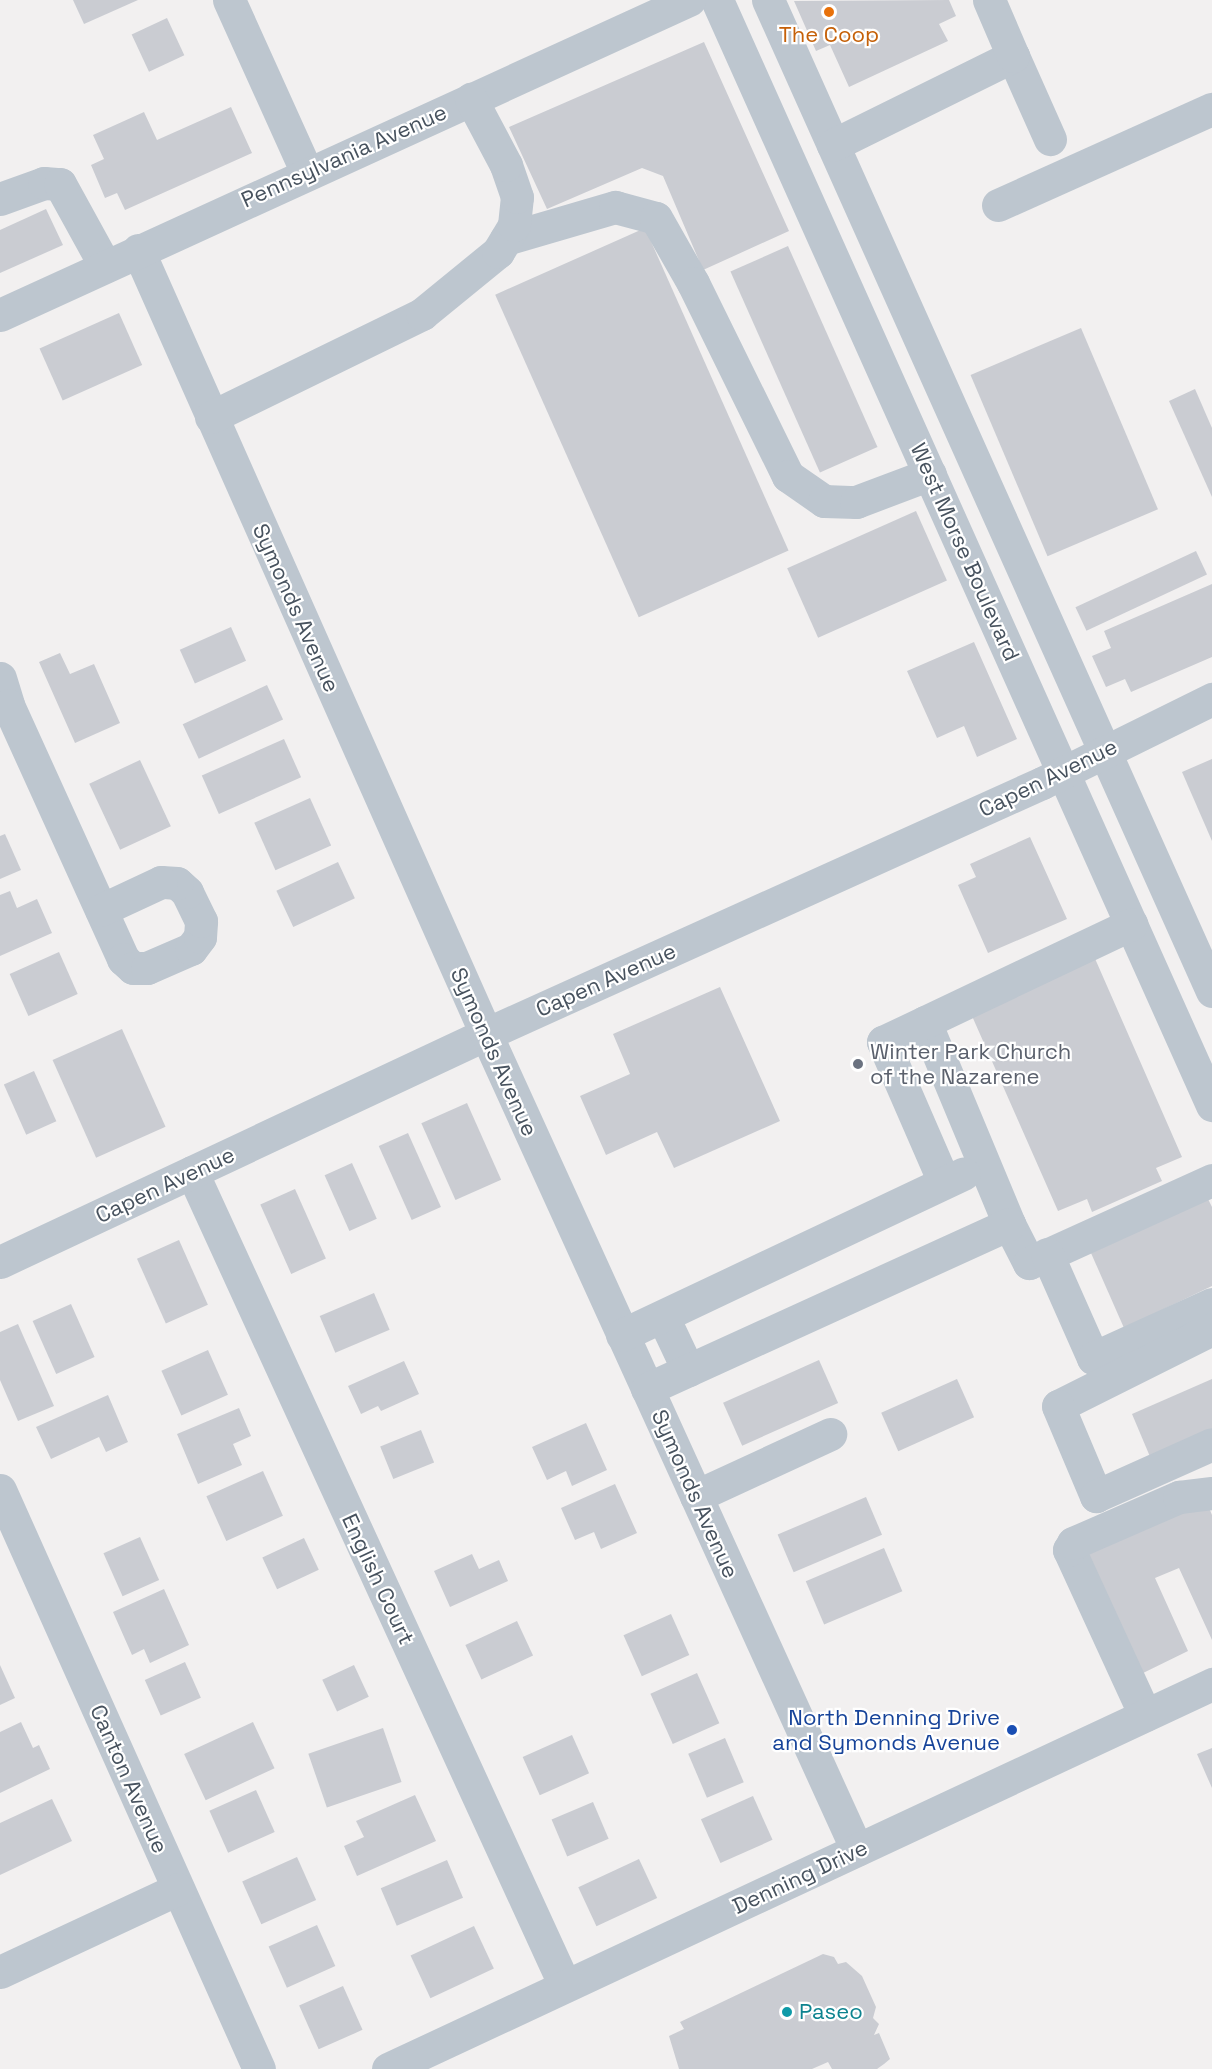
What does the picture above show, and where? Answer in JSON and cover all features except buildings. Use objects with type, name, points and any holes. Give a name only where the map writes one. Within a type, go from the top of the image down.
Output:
[{"type":"street","points":[[229,0],[307,173]]},
{"type":"street","name":"Pennsylvania Avenue","points":[[0,315],[689,0]]},
{"type":"street","name":"West Morse Boulevard","points":[[717,0],[1212,1105]]},
{"type":"street","name":"West Morse Boulevard","points":[[768,0],[1212,991]]},
{"type":"street","points":[[989,0],[1050,139]]},
{"type":"street","points":[[833,145],[1014,56]]},
{"type":"street","points":[[211,417],[422,315],[456,291],[498,252],[514,225],[517,197],[506,165],[471,99]]},
{"type":"street","points":[[998,205],[1212,109]]},
{"type":"street","points":[[0,199],[44,183],[60,184],[105,266]]},
{"type":"street","points":[[506,239],[615,207],[656,218],[693,283],[788,476],[824,501],[856,502],[930,474]]},
{"type":"street","name":"Symonds Avenue","points":[[138,250],[486,1034],[857,1850]]},
{"type":"street","points":[[0,678],[8,705],[101,909]]},
{"type":"street","name":"Capen Avenue","points":[[0,1262],[486,1034],[1063,772],[1212,699]]},
{"type":"street","points":[[944,1182],[883,1042],[1131,924]]},
{"type":"street","points":[[925,1022],[1009,1224],[1029,1263],[1212,1180]]},
{"type":"street","points":[[622,1335],[984,1163]]},
{"type":"street","name":"English Court","points":[[192,1172],[565,1986]]},
{"type":"street","points":[[647,1389],[1009,1224]]},
{"type":"street","points":[[1047,1254],[1093,1358],[1212,1304]]},
{"type":"street","points":[[663,1317],[688,1370]]},
{"type":"street","points":[[1212,1329],[1058,1406],[1096,1496],[1212,1443]]},
{"type":"street","points":[[696,1496],[830,1434]]},
{"type":"street","name":"Canton Avenue","points":[[0,1490],[259,2069]]},
{"type":"street","points":[[1145,1715],[1069,1550],[1073,1543],[1179,1497],[1212,1493]]},
{"type":"street","name":"Denning Drive","points":[[388,2069],[1212,1684]]},
{"type":"street","points":[[0,1972],[178,1889]]},
{"type":"place","name":"The Coop","points":[[829,12]]},
{"type":"place","name":"Winter Park Church of the Nazarene","points":[[858,1064]]},
{"type":"place","name":"North Denning Drive and Symonds Avenue","points":[[1012,1730]]},
{"type":"place","name":"Paseo","points":[[787,2012]]}]
